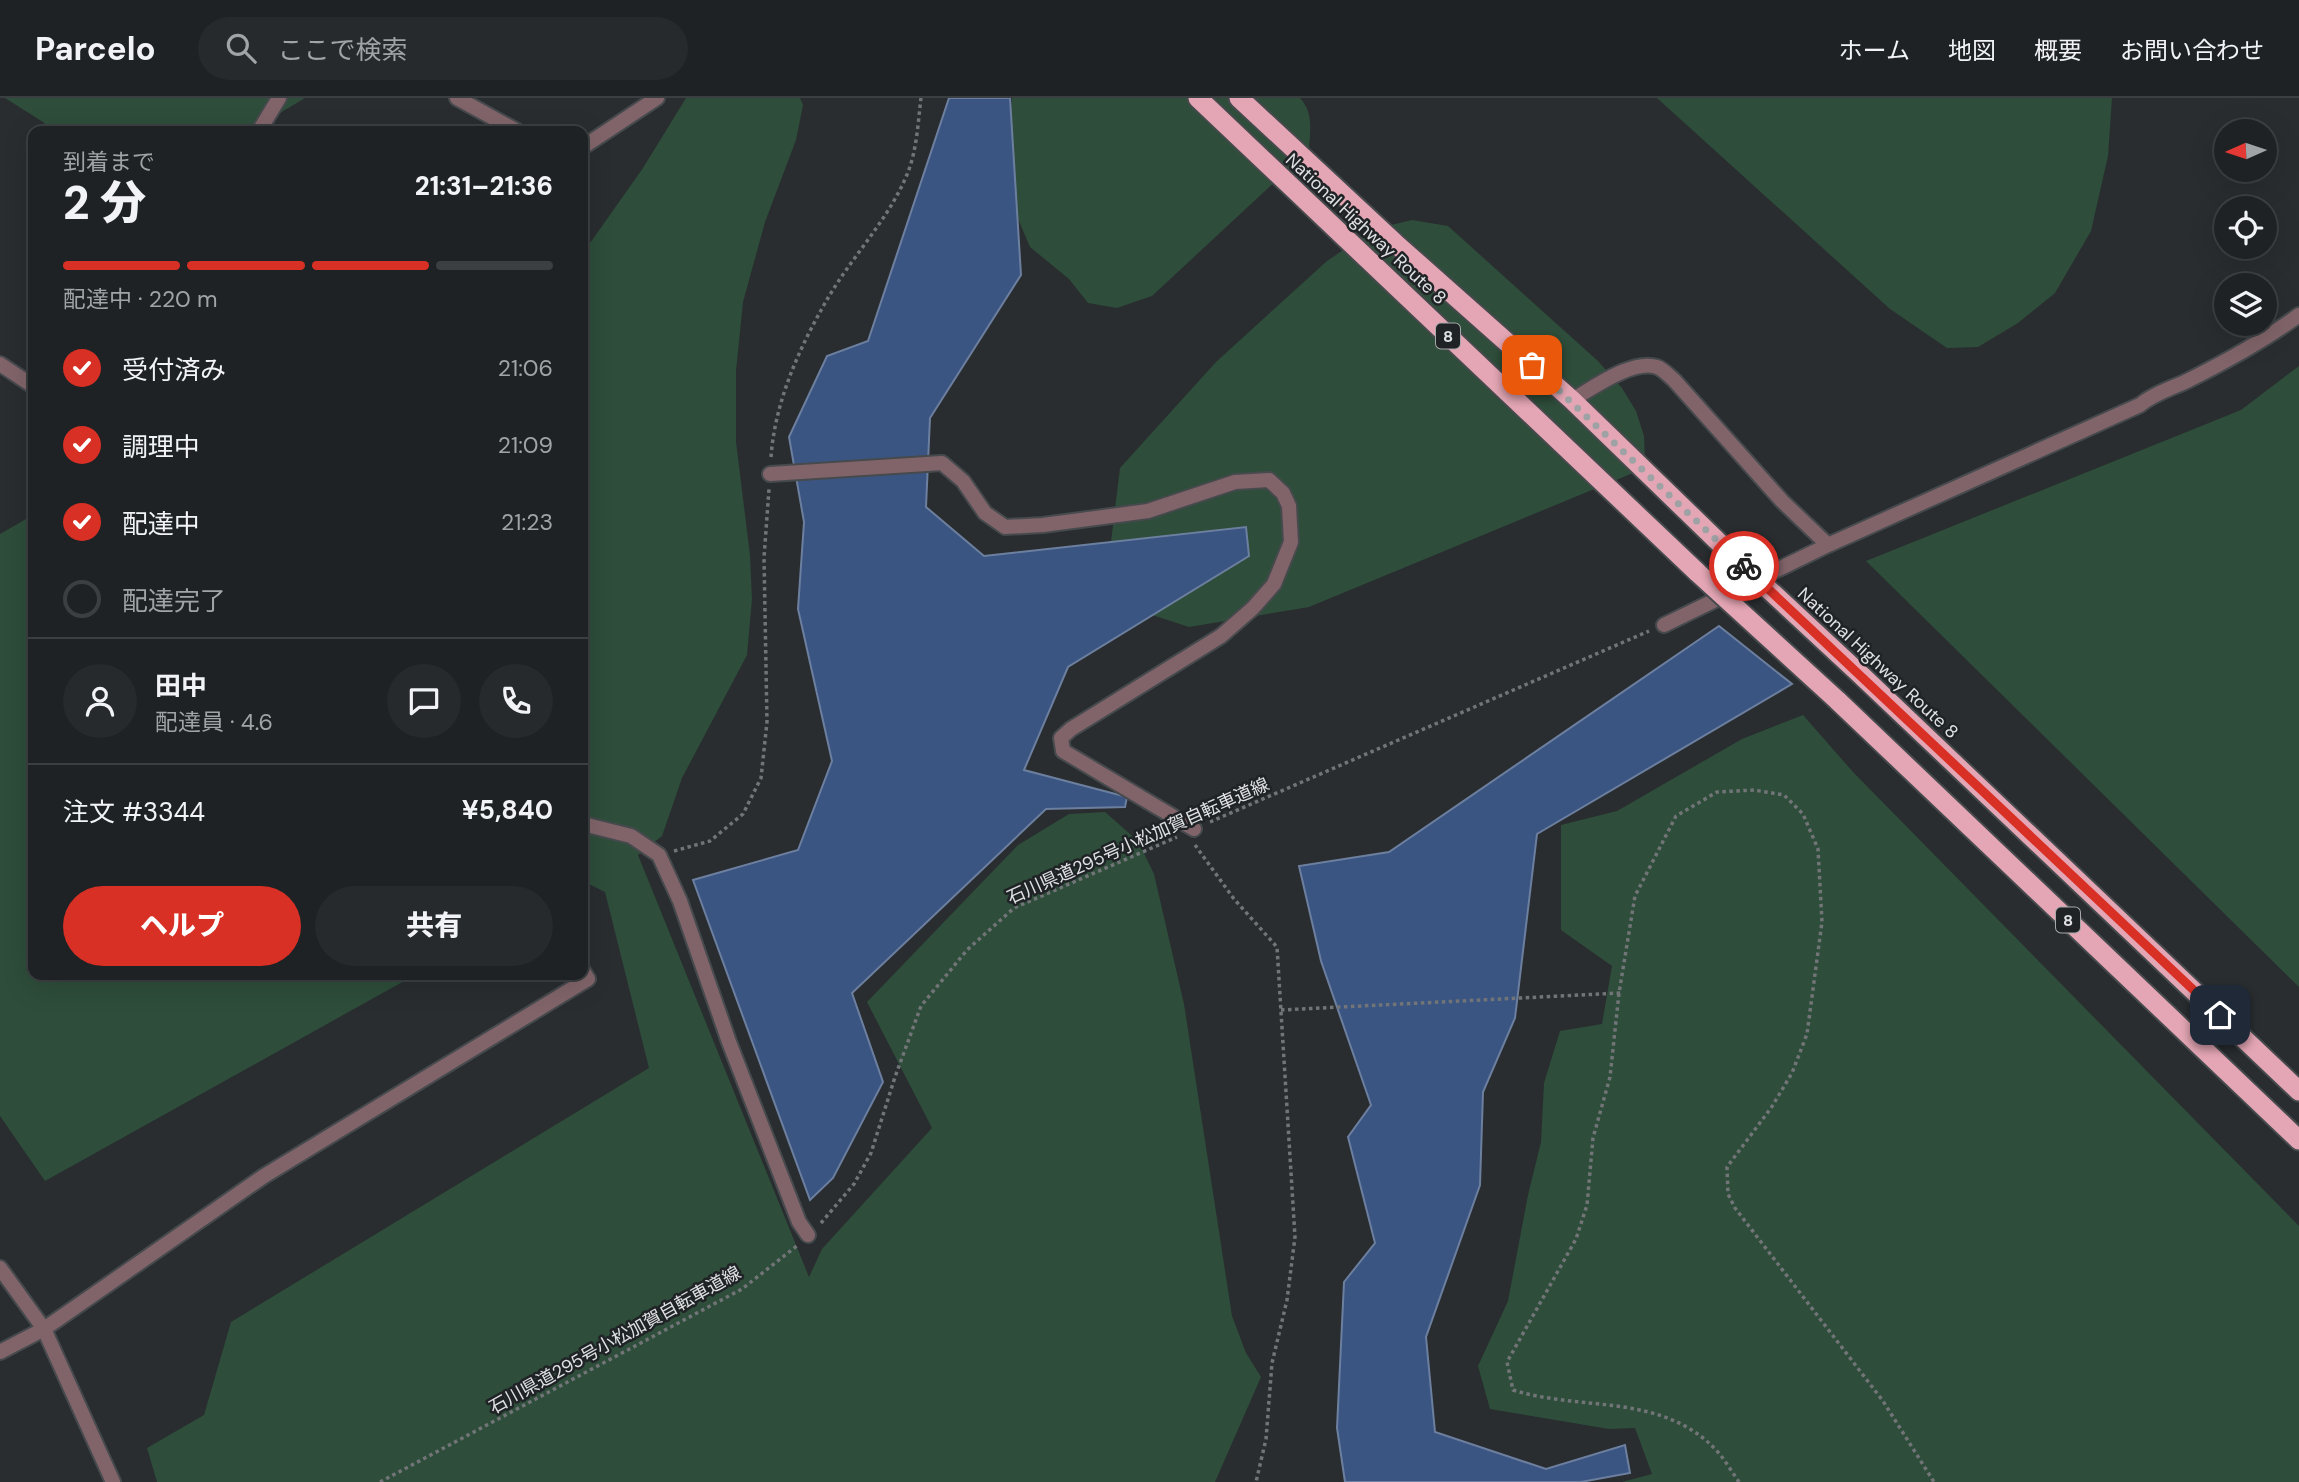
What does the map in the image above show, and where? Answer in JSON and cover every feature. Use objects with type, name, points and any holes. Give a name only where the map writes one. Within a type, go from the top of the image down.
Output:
[{"type":"highway","name":"National Highway Route 8","points":[[1198,98],[1698,573],[1837,699],[2299,1140]]},
{"type":"highway","name":"National Highway Route 8","points":[[1239,98],[1395,243],[1572,400],[1737,560],[2299,1091]]},
{"type":"street","points":[[262,126],[279,98]]},
{"type":"street","points":[[457,98],[508,126]]},
{"type":"street","points":[[588,144],[657,98]]},
{"type":"street","points":[[1664,625],[1828,545],[2140,405],[2277,332],[2299,315]]},
{"type":"street","points":[[0,364],[28,383]]},
{"type":"street","points":[[1572,400],[1633,368],[1645,365],[1659,368],[1674,380],[1782,501],[1828,545]]},
{"type":"street","points":[[770,474],[943,463],[962,481],[985,513],[1004,527],[1148,512],[1235,482],[1269,480],[1283,493],[1289,506],[1291,542],[1274,584],[1253,608],[1221,636],[1070,729],[1061,738],[1063,751],[1190,831]]},
{"type":"street","points":[[588,825],[631,836],[659,855],[680,901],[729,1042],[794,1209],[808,1235]]},
{"type":"street","points":[[0,1352],[44,1329],[264,1176],[585,980]]},
{"type":"street","points":[[0,1268],[44,1329],[113,1482]]},
{"type":"path","points":[[659,855],[710,841],[743,814],[761,778],[767,722],[764,558],[773,435],[789,376],[828,298],[894,202],[909,171],[921,98]]},
{"type":"path","name":"石川県道295号小松加賀自転車道線","points":[[380,1482],[742,1289],[792,1251],[829,1216],[854,1184],[871,1153],[921,1006],[967,950],[1014,908],[1664,625]]},
{"type":"path","points":[[1739,1482],[1717,1451],[1670,1417],[1637,1409],[1540,1398],[1513,1390],[1507,1362],[1576,1240],[1587,1205],[1593,1138],[1610,1077],[1636,896],[1676,816],[1717,792],[1754,790],[1784,795],[1803,814],[1818,849],[1822,922],[1807,1034],[1792,1073],[1771,1108],[1727,1167],[1728,1194],[1735,1208],[1883,1401],[1934,1482]]},
{"type":"path","points":[[1190,831],[1234,899],[1277,947],[1295,1237],[1287,1300],[1272,1363],[1266,1439],[1255,1482]]},
{"type":"path","points":[[1281,1010],[1620,993]]},
{"type":"green space","points":[[5,98],[305,98],[258,126],[47,126]]},
{"type":"green space","points":[[686,98],[800,98],[803,105],[796,140],[765,222],[743,302],[736,371],[736,442],[750,555],[752,599],[747,655],[682,778],[662,836],[638,855],[809,1277],[822,1249],[932,1128],[867,1002],[1018,845],[1069,814],[1105,812],[1138,841],[1154,874],[1184,1004],[1232,1316],[1246,1353],[1261,1377],[1215,1482],[157,1482],[147,1448],[204,1415],[231,1322],[649,1068],[605,892],[588,884],[588,246],[643,168]]},
{"type":"green space","points":[[1012,98],[1300,98],[1309,116],[1309,150],[1152,296],[1117,308],[1088,303],[1069,279],[1030,247],[1016,214],[1010,122]]},
{"type":"green space","points":[[1657,98],[2112,98],[2108,156],[2091,231],[2055,293],[2018,323],[1978,347],[1947,348],[1890,309]]},
{"type":"green space","points":[[1412,220],[1448,226],[1598,361],[1622,388],[1636,411],[1644,436],[1645,459],[1641,467],[1633,473],[1309,607],[1189,627],[1146,613],[1108,566],[1120,468],[1216,362],[1327,261],[1374,229]]},
{"type":"green space","points":[[2299,366],[2299,987],[1866,561],[2241,410]]},
{"type":"green space","points":[[28,518],[28,980],[406,980],[45,1181],[0,1116],[0,534]]},
{"type":"green space","points":[[1803,715],[1853,772],[2299,1226],[2299,1482],[1622,1482],[1652,1474],[1635,1428],[1609,1429],[1490,1409],[1478,1366],[1508,1301],[1541,1142],[1544,1083],[1560,1031],[1602,1024],[1612,966],[1561,930],[1561,825],[1617,811],[1742,739]]},
{"type":"water","points":[[949,98],[1010,98],[1021,275],[930,418],[926,507],[984,556],[1246,527],[1249,556],[1068,667],[1024,770],[1127,797],[1125,807],[1046,809],[852,993],[883,1082],[833,1178],[810,1200],[693,880],[798,850],[832,761],[798,609],[804,522],[789,437],[827,356],[868,341]]},
{"type":"water","points":[[1719,626],[1792,684],[1537,834],[1515,1018],[1483,1092],[1480,1185],[1426,1337],[1435,1432],[1546,1469],[1625,1445],[1630,1473],[1581,1482],[1345,1482],[1337,1428],[1344,1282],[1375,1243],[1348,1137],[1371,1105],[1321,961],[1299,866],[1389,852]]},
{"type":"way so far","points":[[1532,365],[1572,400],[1744,566]]},
{"type":"route","points":[[1744,566],[2220,1015]]}]
